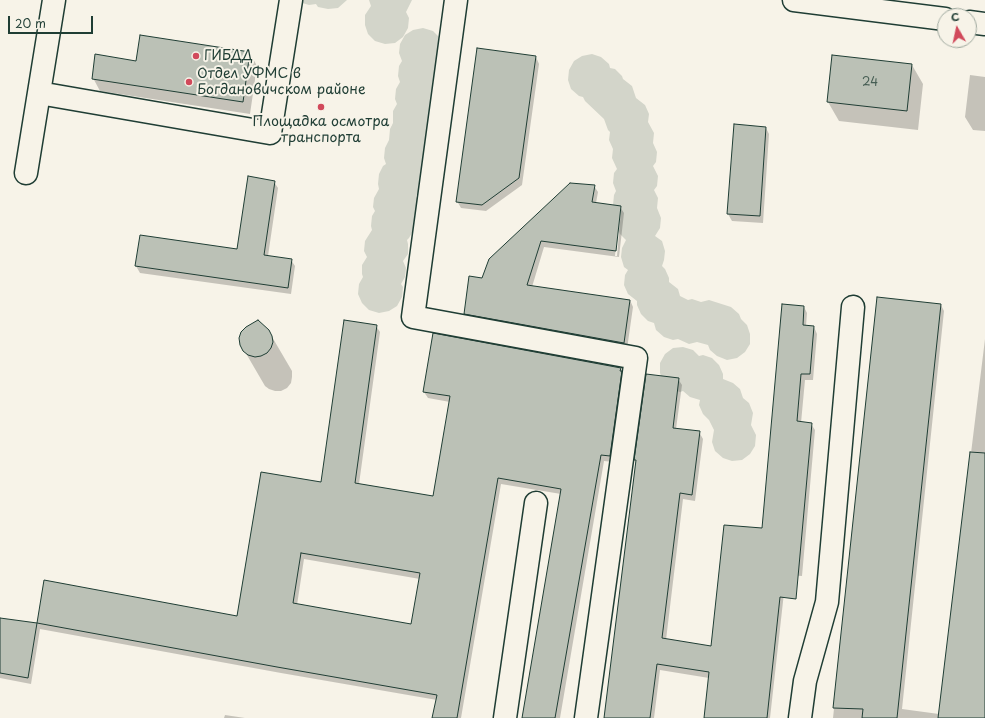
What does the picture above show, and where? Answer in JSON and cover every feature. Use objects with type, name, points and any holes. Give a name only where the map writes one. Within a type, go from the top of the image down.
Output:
[{"type":"street","points":[[26,173],[54,0]]},
{"type":"street","points":[[39,93],[270,133],[291,0]]},
{"type":"street","points":[[456,0],[413,317],[636,358],[586,718]]},
{"type":"street","points":[[794,0],[937,18]]},
{"type":"street","points":[[800,718],[804,680],[827,602],[853,307]]},
{"type":"street","points":[[505,718],[536,503]]},
{"type":"shaded area","points":[[297,0],[347,0],[338,8],[328,9],[318,7],[316,4],[309,5]]},
{"type":"shaded area","points":[[369,0],[412,0],[406,12],[409,18],[408,28],[403,37],[395,43],[385,44],[375,41],[368,34],[365,25],[365,15],[371,6]]},
{"type":"shaded area","points":[[423,28],[433,31],[440,38],[423,169],[420,172],[422,178],[421,187],[416,196],[418,201],[417,211],[414,216],[414,229],[407,240],[408,254],[403,261],[406,268],[405,277],[401,284],[403,287],[402,297],[397,306],[389,311],[379,313],[369,310],[362,303],[358,294],[359,284],[363,277],[362,265],[367,257],[364,251],[365,241],[372,230],[372,216],[375,211],[373,207],[374,198],[379,189],[379,174],[383,166],[386,164],[384,158],[385,148],[389,140],[390,129],[393,123],[393,111],[397,104],[395,99],[396,89],[400,82],[398,76],[399,66],[402,61],[399,53],[400,44],[405,35],[413,30]]},
{"type":"shaded area","points":[[592,54],[601,57],[609,64],[610,68],[615,69],[623,79],[632,86],[636,98],[645,105],[649,114],[648,122],[654,133],[653,143],[657,152],[656,162],[653,166],[658,176],[657,186],[654,190],[658,198],[657,208],[661,218],[660,228],[655,236],[662,241],[665,251],[662,266],[669,278],[669,282],[678,289],[680,296],[688,300],[692,299],[701,302],[709,300],[731,307],[739,314],[741,319],[747,325],[750,334],[750,344],[745,352],[737,358],[727,360],[717,356],[710,350],[708,345],[697,342],[689,344],[678,339],[673,340],[664,337],[656,330],[654,323],[648,321],[641,314],[637,301],[628,294],[624,285],[625,275],[628,270],[624,267],[621,257],[622,248],[626,240],[620,234],[616,225],[617,214],[613,205],[616,191],[613,183],[614,173],[617,169],[612,158],[613,149],[609,140],[610,132],[604,119],[585,101],[583,97],[579,96],[571,89],[568,80],[569,70],[574,61],[582,56]]},
{"type":"shaded area","points":[[683,347],[693,350],[699,356],[703,355],[712,358],[719,365],[723,374],[723,379],[733,383],[740,389],[743,398],[749,403],[753,413],[751,425],[756,435],[755,446],[750,454],[742,460],[732,461],[723,458],[715,451],[712,442],[714,430],[709,420],[703,414],[699,405],[700,400],[690,397],[683,391],[680,392],[671,389],[663,382],[660,373],[660,363],[665,354],[673,348]]},
{"type":"building","points":[[140,35],[250,52],[243,102],[92,79],[95,54],[136,61]]},
{"type":"building","points":[[477,48],[536,56],[519,178],[482,205],[456,202]]},
{"type":"building","points":[[832,55],[912,64],[907,111],[827,102]]},
{"type":"building","points":[[734,124],[766,127],[760,216],[727,214]]},
{"type":"building","points":[[248,176],[275,181],[264,255],[292,259],[288,288],[135,266],[140,235],[237,249]]},
{"type":"building","points":[[570,183],[595,185],[592,202],[621,206],[616,251],[541,241],[527,285],[630,300],[624,343],[464,314],[469,276],[482,278],[489,259]]},
{"type":"building","points":[[877,297],[941,304],[897,718],[862,718],[863,709],[833,708]]},
{"type":"building","points":[[782,304],[804,306],[803,325],[814,326],[810,374],[801,374],[797,421],[812,423],[796,599],[780,597],[767,718],[704,718],[709,672],[657,664],[650,718],[604,718],[636,460],[634,460],[646,374],[679,378],[673,428],[700,431],[692,495],[680,493],[662,638],[711,646],[724,525],[762,528]]},
{"type":"building","points":[[258,320],[269,330],[273,342],[267,353],[255,357],[248,355],[243,351],[239,338],[241,332],[246,327]]},
{"type":"building","points":[[344,320],[377,325],[355,483],[433,496],[450,396],[423,392],[433,333],[621,368],[620,371],[622,371],[610,456],[601,455],[555,718],[522,718],[561,489],[498,478],[457,718],[432,718],[437,695],[37,623],[44,580],[237,616],[261,472],[321,482]],"holes":[[[301,553],[420,573],[411,624],[293,603]]]},
{"type":"building","points":[[970,452],[985,453],[985,718],[938,718]]},
{"type":"building","points":[[0,618],[37,623],[28,678],[0,673]]},
{"type":"place","name":"ГИБДД","points":[[196,56]]},
{"type":"place","name":"Отдел УФМС в Богдановичском районе","points":[[189,82]]},
{"type":"place","name":"Площадка осмотра транспорта","points":[[321,107]]}]
